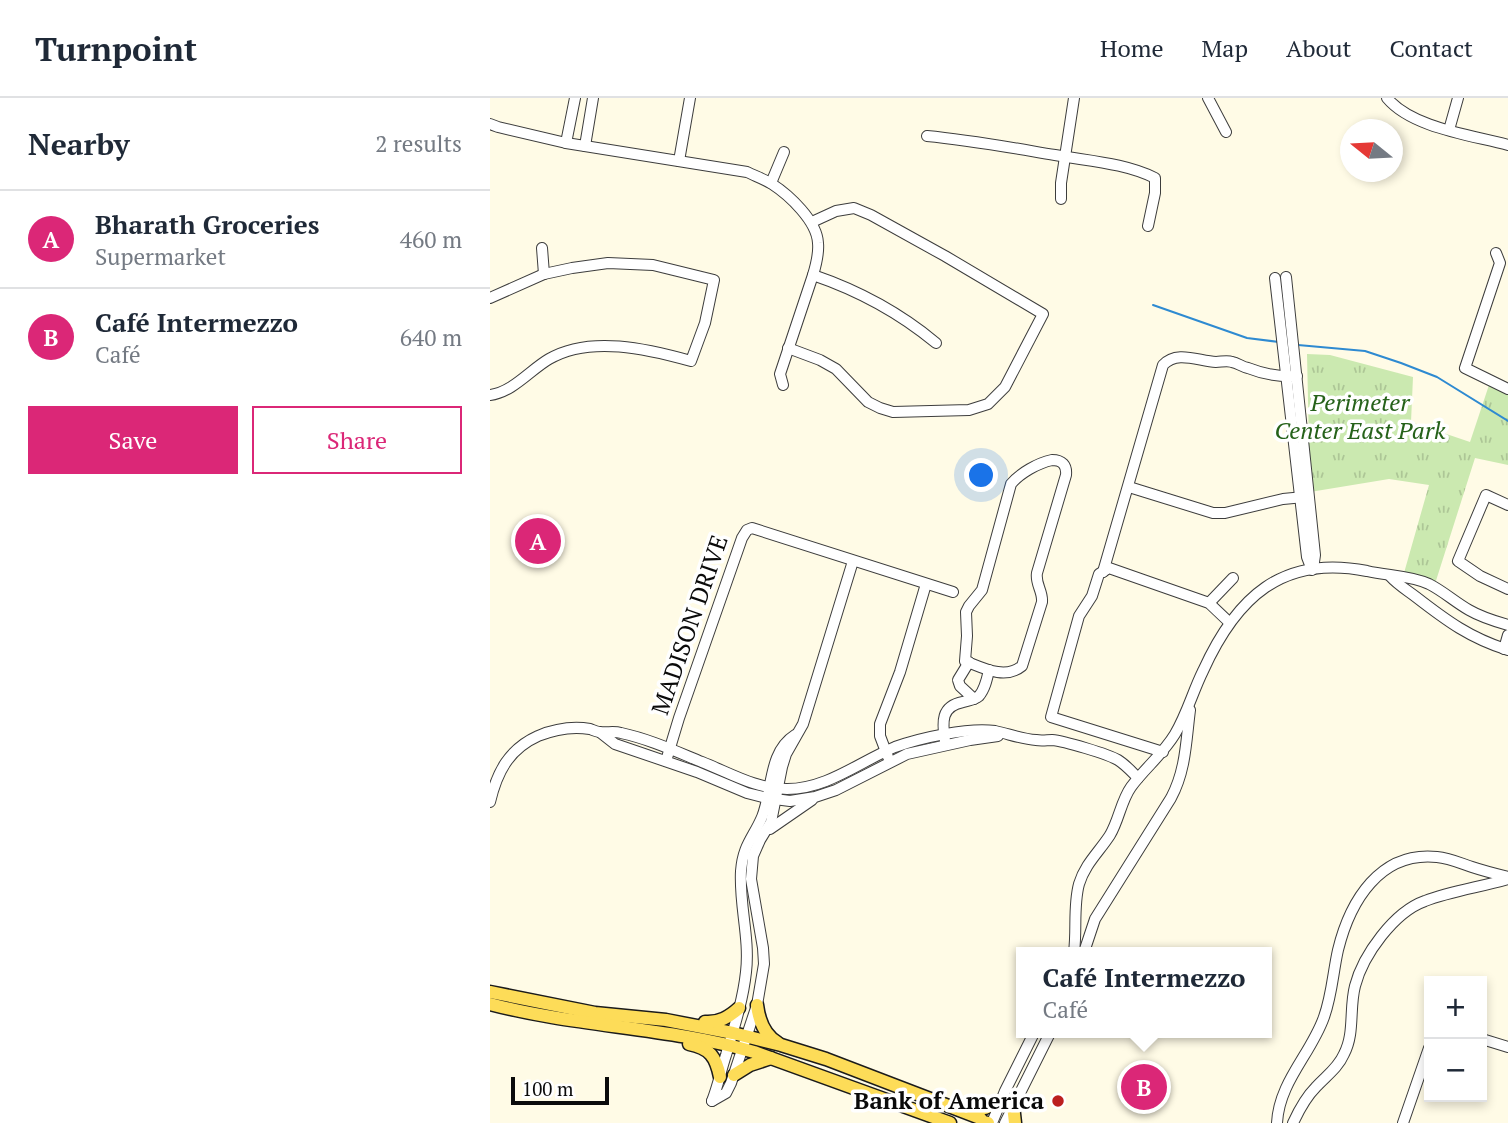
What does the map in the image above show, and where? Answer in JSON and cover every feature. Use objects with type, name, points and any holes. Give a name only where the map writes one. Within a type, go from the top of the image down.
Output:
[{"type":"main road","points":[[490,992],[595,1013],[666,1020],[744,1043],[771,1058],[950,1123]]},
{"type":"main road","points":[[490,1004],[560,1019],[731,1039]]},
{"type":"main road","points":[[757,1005],[763,1027],[772,1040],[781,1045],[825,1059],[990,1123]]},
{"type":"main road","points":[[619,1016],[640,1012],[660,1013],[711,1023],[723,1019],[739,1008]]},
{"type":"main road","points":[[664,1033],[670,1041],[701,1047],[709,1053],[718,1066],[720,1077]]},
{"type":"main road","points":[[744,1043],[781,1045]]},
{"type":"main road","points":[[734,1074],[771,1058]]},
{"type":"main road","points":[[965,1112],[1007,1103],[1015,1123]]},
{"type":"street","points":[[566,143],[575,98]]},
{"type":"street","points":[[585,146],[593,98]]},
{"type":"street","points":[[679,161],[690,98]]},
{"type":"street","points":[[1061,199],[1074,98]]},
{"type":"street","points":[[1208,98],[1226,132]]},
{"type":"street","points":[[1387,98],[1395,107],[1424,122],[1508,145]]},
{"type":"street","points":[[1449,130],[1458,98]]},
{"type":"street","points":[[490,124],[566,143],[747,172],[771,183],[786,195],[812,222],[818,241],[817,262],[780,373],[783,385]]},
{"type":"street","points":[[927,136],[1133,169],[1155,178],[1155,193],[1148,226]]},
{"type":"street","points":[[771,183],[784,152]]},
{"type":"street","points":[[788,348],[836,369],[868,402],[880,408],[893,412],[968,410],[988,404],[1004,387],[1043,314],[871,215],[853,208],[836,211],[812,222]]},
{"type":"street","points":[[541,248],[544,274]]},
{"type":"street","points":[[1496,253],[1500,263],[1465,368],[1508,389]]},
{"type":"street","points":[[490,298],[544,274],[608,263],[653,265],[714,280],[705,323],[691,361],[612,345],[577,348],[552,357],[531,370],[512,387],[490,395]]},
{"type":"street","points":[[813,275],[863,296],[920,330],[936,343]]},
{"type":"street","points":[[1280,277],[1305,497],[1315,555],[1312,570]]},
{"type":"street","points":[[1103,572],[1163,365],[1173,358],[1191,357],[1232,362],[1248,369],[1291,376]]},
{"type":"street","points":[[1059,461],[1066,467],[1066,475],[1037,573],[1042,603],[1024,663],[1012,672],[989,670],[965,661],[966,612],[982,590],[1011,484],[1042,462],[1059,461]]},
{"type":"street","points":[[1129,487],[1213,513],[1305,497]]},
{"type":"street","points":[[1508,505],[1486,495],[1458,561],[1480,576],[1508,589]]},
{"type":"street","name":"MADISON DRIVE","points":[[666,761],[714,617],[747,530],[752,528],[953,592]]},
{"type":"street","points":[[773,788],[786,754],[799,733],[853,561]]},
{"type":"street","points":[[1163,752],[1051,716],[1079,615],[1092,596],[1099,574],[1110,568],[1209,603],[1229,622]]},
{"type":"street","points":[[1076,947],[1076,898],[1083,873],[1111,833],[1128,792],[1163,752],[1176,732],[1203,669],[1229,622],[1246,601],[1264,587],[1291,574],[1312,570],[1353,569],[1402,576],[1429,584],[1484,618],[1508,625]]},
{"type":"street","points":[[1390,576],[1398,585],[1455,627],[1477,639],[1506,649],[1508,635]]},
{"type":"street","points":[[1209,603],[1233,579]]},
{"type":"street","points":[[888,754],[880,736],[881,718],[900,672],[926,584]]},
{"type":"street","points":[[969,662],[958,680],[960,686],[974,699]]},
{"type":"street","points":[[945,740],[943,723],[948,709],[954,704],[974,699],[983,691],[989,670]]},
{"type":"street","points":[[1086,947],[1099,913],[1179,783],[1185,761],[1191,700]]},
{"type":"street","points":[[490,802],[502,767],[516,749],[529,740],[562,729],[590,729],[601,733],[615,744],[741,791],[771,799],[795,800],[842,788],[888,754]]},
{"type":"street","points":[[601,733],[618,732],[670,749],[747,781],[773,788],[803,787],[827,781],[888,754],[907,754],[945,740],[1009,735],[1058,741],[1110,756],[1138,778]]},
{"type":"street","points":[[771,799],[744,850],[741,868],[747,951],[745,983],[712,1101],[726,1093],[731,1083],[757,1005],[764,957],[751,884],[751,869],[755,851],[771,822],[771,799],[779,752],[788,740],[799,733]]},
{"type":"street","points":[[764,834],[817,796]]},
{"type":"street","points":[[1278,1123],[1282,1095],[1325,1016],[1344,928],[1358,898],[1370,883],[1398,862],[1422,856],[1442,857],[1508,878]]},
{"type":"street","points":[[1293,1123],[1302,1105],[1334,1069],[1350,1041],[1354,988],[1364,962],[1378,940],[1405,913],[1422,902],[1508,878]]},
{"type":"street","points":[[1005,1123],[1007,1103],[1032,1038]]},
{"type":"street","points":[[1033,1066],[1037,1052],[1034,1038]]},
{"type":"street","points":[[990,1123],[1033,1066],[1047,1038]]},
{"type":"street","points":[[1487,1041],[1508,1047]]},
{"type":"street","points":[[1403,1123],[1424,1062]]},
{"type":"green space","name":"Perimeter Center East Park","points":[[1307,354],[1330,355],[1413,377],[1411,422],[1470,442],[1490,382],[1508,391],[1508,465],[1475,458],[1434,587],[1404,573],[1429,485],[1389,479],[1310,492]]},
{"type":"waterway","points":[[1153,305],[1247,338],[1279,342]]},
{"type":"waterway","points":[[1298,345],[1365,351],[1401,363],[1437,377],[1508,421]]},
{"type":"place","name":"Bharath Groceries","points":[[538,541]]},
{"type":"place","name":"Café Intermezzo","points":[[1144,1087]]},
{"type":"place","name":"Bank of America","points":[[1058,1101]]}]
